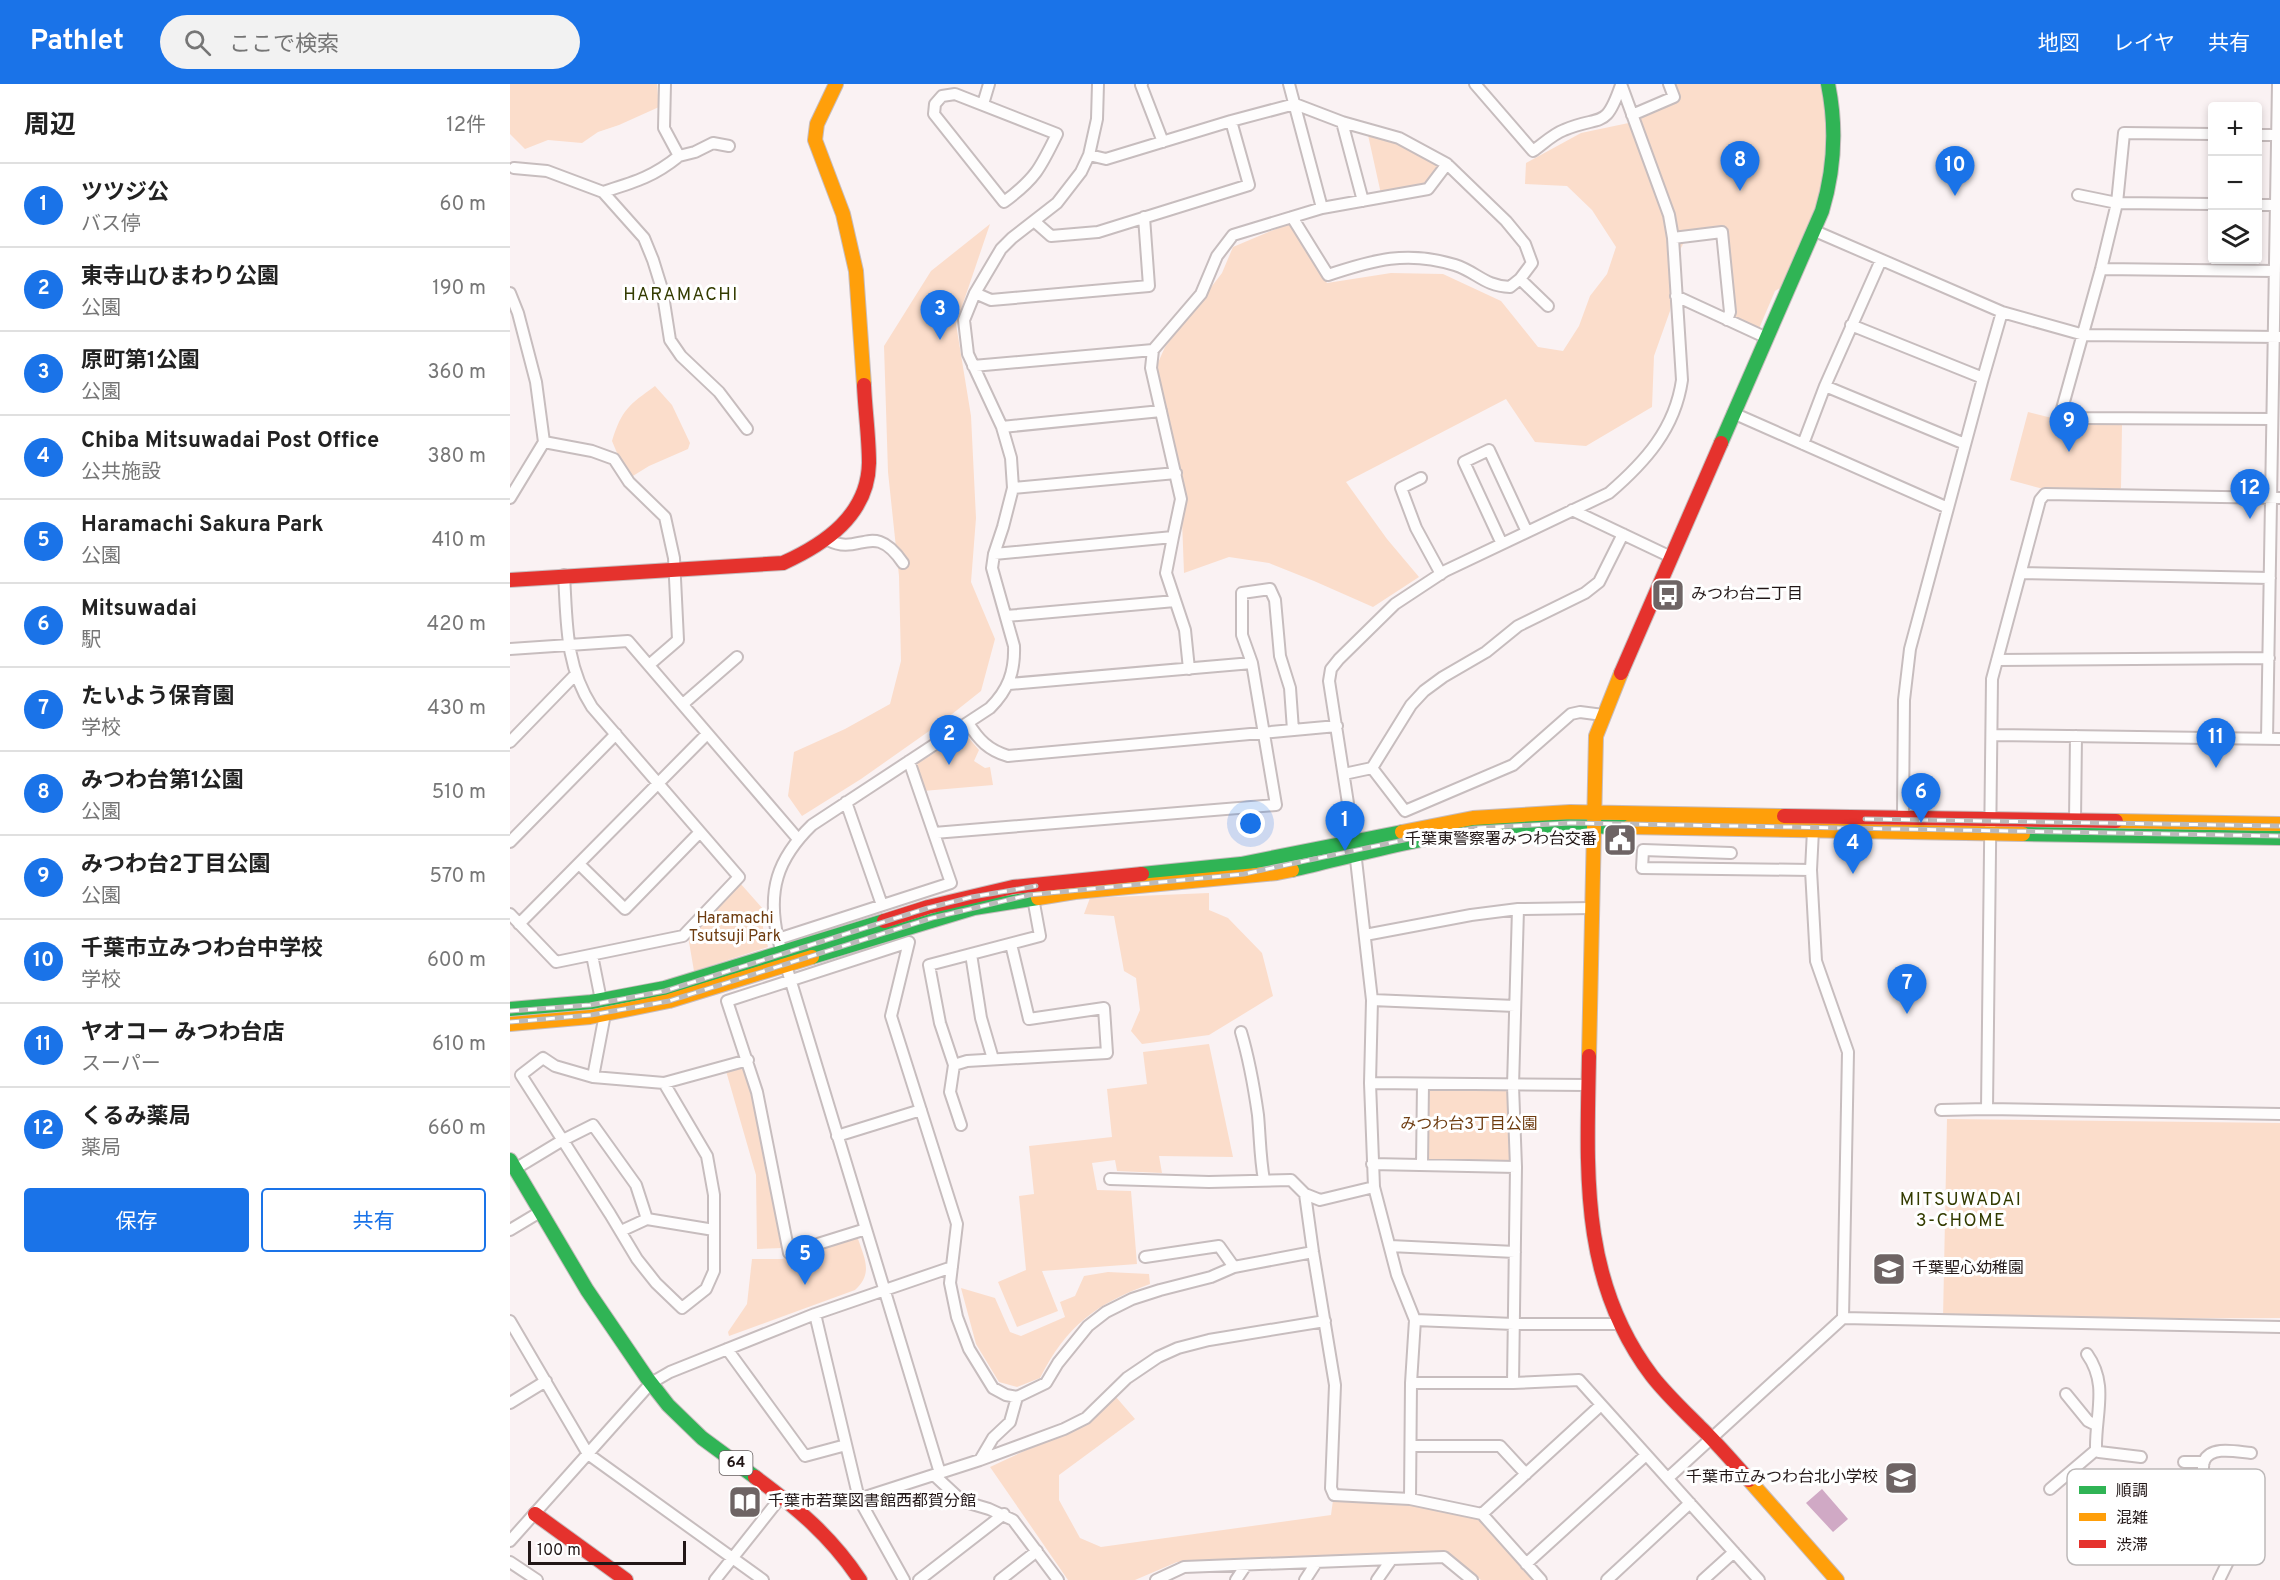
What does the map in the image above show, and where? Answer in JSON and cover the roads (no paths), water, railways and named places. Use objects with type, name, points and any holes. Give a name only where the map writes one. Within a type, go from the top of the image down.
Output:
[{"type":"street","points":[[665,84],[664,128],[679,156]]},
{"type":"street","points":[[510,580],[783,563],[812,551],[828,540],[845,523],[867,483],[869,465],[856,271],[843,214],[815,140],[817,124],[836,84]]},
{"type":"street","points":[[982,104],[989,84]]},
{"type":"street","points":[[1058,1580],[1013,1520],[1004,1514],[962,1501],[937,1474],[772,915],[773,898],[783,863],[798,839],[812,825],[990,708],[1009,684],[1014,660],[1014,646],[994,582],[992,568],[1013,488],[1011,458],[1002,427],[966,347],[964,320],[975,292],[1001,249],[1057,203],[1081,172],[1089,155],[1097,119],[1098,84]]},
{"type":"street","points":[[1142,84],[1163,142]]},
{"type":"street","points":[[1289,84],[1322,208]]},
{"type":"street","points":[[1475,84],[1533,151],[1563,130],[1600,120],[1612,110],[1621,84]]},
{"type":"street","points":[[1410,1499],[1414,1320],[1397,1275],[1374,1187],[1371,1083],[1372,1000],[1344,774],[1329,681],[1331,669],[1339,659],[1395,604],[1441,574],[1609,493],[1632,473],[1663,436],[1671,421],[1679,400],[1682,380],[1673,238],[1663,194],[1621,84]]},
{"type":"street","points":[[1632,115],[1674,97],[1669,84]]},
{"type":"street","points":[[1828,84],[1836,130],[1834,158],[1830,186],[1815,231],[1733,413],[1596,736],[1587,1085],[1587,1205],[1606,1286],[1620,1324],[1633,1349],[1653,1378],[1712,1439],[1837,1580]]},
{"type":"street","points":[[2267,739],[2270,578],[2276,498],[2272,419],[2277,337],[2275,271],[2278,84]]},
{"type":"street","points":[[955,94],[982,104],[1057,134],[1040,170],[1023,188],[1004,202],[934,114],[935,104],[942,96],[955,94]]},
{"type":"street","points":[[1089,155],[1106,159],[1294,104],[1342,122],[1399,138],[1447,164],[1494,209],[1525,244],[1532,263],[1520,279],[1510,287],[1494,287],[1456,266],[1411,257],[1372,260],[1328,275],[1292,217]]},
{"type":"street","points":[[1034,221],[1052,236],[1098,232],[1249,185],[1231,121]]},
{"type":"street","points":[[1342,122],[1363,201]]},
{"type":"street","points":[[2208,134],[2124,133],[2117,203],[2084,334],[2060,416],[2272,419]]},
{"type":"street","points":[[2262,135],[2278,135]]},
{"type":"street","points":[[603,192],[643,180],[679,156],[695,152],[713,143],[729,146]]},
{"type":"street","points":[[1189,669],[1185,630],[1166,573],[1181,499],[1151,368],[1153,350],[1201,294],[1217,256],[1233,235],[1322,208],[1428,189],[1447,164]]},
{"type":"street","points":[[511,170],[547,171],[603,192],[644,238],[662,289],[670,340],[681,356],[719,392],[747,429]]},
{"type":"street","points":[[2078,195],[2117,203],[2208,204]]},
{"type":"street","points":[[2262,205],[2276,205]]},
{"type":"street","points":[[975,292],[991,300],[1149,286],[1144,217]]},
{"type":"street","points":[[1815,231],[2002,312],[2084,334],[2277,337]]},
{"type":"street","points":[[1673,238],[1722,232],[1730,312],[1727,320]]},
{"type":"street","points":[[1803,444],[1825,386],[1881,260]]},
{"type":"street","points":[[2101,269],[2275,271]]},
{"type":"street","points":[[1520,279],[1548,306]]},
{"type":"street","points":[[510,293],[518,313],[536,382],[544,442],[510,498]]},
{"type":"street","points":[[1676,296],[1767,338]]},
{"type":"street","points":[[1903,816],[1905,676],[1910,649],[2002,312]]},
{"type":"street","points":[[1851,325],[1983,378]]},
{"type":"street","points":[[974,366],[1153,350]]},
{"type":"street","points":[[1825,386],[1965,444]]},
{"type":"street","points":[[1002,427],[1161,411]]},
{"type":"street","points":[[1733,413],[1948,508]]},
{"type":"street","points":[[544,442],[592,451],[614,459],[629,483],[665,518],[674,558],[678,640],[649,665]]},
{"type":"street","points":[[1502,544],[1464,462],[1489,450],[1527,532]]},
{"type":"street","points":[[1013,488],[1176,473]]},
{"type":"street","points":[[1421,478],[1401,488],[1416,528],[1441,574]]},
{"type":"street","points":[[1987,1109],[1992,679],[2040,500],[2044,494],[2276,498]]},
{"type":"street","points":[[1572,510],[1671,557]]},
{"type":"street","points":[[1344,774],[1372,768],[1412,705],[1424,691],[1486,652],[1518,626],[1585,593],[1599,582],[1623,534]]},
{"type":"street","points":[[994,554],[1173,537]]},
{"type":"street","points":[[828,540],[837,545],[877,540],[894,549],[903,563]]},
{"type":"street","points":[[2022,573],[2270,578]]},
{"type":"street","points":[[510,914],[556,962],[683,936],[739,877],[592,707],[575,675],[569,644],[564,575]]},
{"type":"street","points":[[934,833],[1276,805],[1252,663],[1242,635],[1242,594],[1269,589],[1275,600],[1280,656],[1290,688],[1293,730]]},
{"type":"street","points":[[1006,616],[1175,601]]},
{"type":"street","points":[[510,649],[628,641],[798,839]]},
{"type":"street","points":[[683,704],[737,657]]},
{"type":"street","points":[[1997,660],[2269,658]]},
{"type":"street","points":[[1009,684],[1252,663]]},
{"type":"street","points":[[510,742],[575,675]]},
{"type":"street","points":[[1372,768],[1405,811],[1513,765],[1571,714],[1580,712],[1603,715]]},
{"type":"street","points":[[968,723],[984,745],[994,752],[1008,756],[1337,726]]},
{"type":"street","points":[[510,842],[616,734]]},
{"type":"street","points":[[519,924],[707,734]]},
{"type":"street","points":[[1992,735],[2280,739]]},
{"type":"street","points":[[2075,821],[2076,736]]},
{"type":"street","points":[[778,939],[951,883],[909,761]]},
{"type":"street","points":[[846,802],[882,905]]},
{"type":"street","points":[[510,1009],[601,1000],[665,988],[974,908],[1033,898],[1277,873],[1416,828],[1473,818],[1533,813],[1593,812],[1903,816],[1990,826],[2280,838]]},
{"type":"street","points":[[510,1024],[605,1014],[669,1001],[928,907],[1012,887],[1241,864],[1419,841],[1475,831],[1532,826],[1813,830],[1990,826],[2075,821],[2280,824]]},
{"type":"street","points":[[1813,830],[1811,870],[1816,961],[1848,1052],[1844,1318]]},
{"type":"street","points":[[579,864],[625,909],[700,832]]},
{"type":"street","points":[[1731,853],[1643,850],[1642,868],[1811,870]]},
{"type":"street","points":[[961,1125],[950,1092],[954,1065],[940,1023],[929,965],[1040,936],[1033,898]]},
{"type":"street","points":[[1365,935],[1462,916],[1518,909],[1592,908]]},
{"type":"street","points":[[1513,1383],[1516,1167],[1513,1086],[1518,909]]},
{"type":"street","points":[[866,1229],[789,1253],[757,1092],[727,1001],[909,942],[891,1016],[957,1224],[950,1284],[957,1317],[969,1349],[993,1389],[1017,1397],[1046,1383],[1073,1342],[1088,1326],[1106,1312],[1132,1299],[1211,1277],[1234,1267],[1312,1252]]},
{"type":"street","points":[[954,1065],[967,1061],[1107,1053],[1104,1008],[1029,1019],[1011,944]]},
{"type":"street","points":[[971,954],[981,1018],[993,1059]]},
{"type":"street","points":[[592,955],[601,1000]]},
{"type":"street","points":[[1372,1000],[1515,1006]]},
{"type":"street","points":[[593,1077],[605,1014]]},
{"type":"street","points":[[1241,1032],[1257,1107],[1259,1154],[1264,1180]]},
{"type":"street","points":[[664,1083],[707,1156],[714,1195],[714,1271],[706,1289],[682,1308],[656,1283],[637,1259],[521,1075],[543,1058],[555,1066],[593,1077],[664,1083],[748,1060]]},
{"type":"street","points":[[1371,1083],[1587,1085]]},
{"type":"street","points":[[1422,1166],[1423,1084]]},
{"type":"street","points":[[837,1136],[921,1110]]},
{"type":"street","points":[[1941,1110],[2280,1114]]},
{"type":"street","points":[[513,1164],[593,1125],[636,1185],[647,1219]]},
{"type":"street","name":"64","points":[[513,1164],[619,1340],[651,1383],[688,1424],[718,1450],[827,1534],[848,1558],[860,1580]]},
{"type":"street","points":[[1372,1164],[1516,1167]]},
{"type":"street","points":[[1110,1179],[1209,1182],[1291,1180],[1305,1194],[1320,1200],[1374,1187]]},
{"type":"street","points":[[1305,1194],[1312,1252],[1335,1385],[1331,1488],[1334,1495],[1410,1499],[1482,1514],[1541,1580]]},
{"type":"street","points":[[510,1230],[540,1212]]},
{"type":"street","points":[[621,1231],[647,1219],[714,1230]]},
{"type":"street","points":[[1145,1257],[1218,1246],[1234,1267]]},
{"type":"street","points":[[1390,1246],[1515,1252]]},
{"type":"street","points":[[510,1541],[651,1383],[670,1372],[815,1314],[951,1267]]},
{"type":"street","points":[[815,1314],[859,1499],[904,1580]]},
{"type":"street","points":[[1668,1478],[1844,1318],[2280,1327]]},
{"type":"street","points":[[1414,1320],[1514,1324],[1620,1324]]},
{"type":"street","points":[[510,1321],[588,1454],[763,1580]]},
{"type":"street","points":[[859,1499],[980,1460],[1064,1429],[1086,1418],[1127,1377],[1158,1357],[1178,1348],[1209,1340],[1325,1321]]},
{"type":"street","points":[[727,1349],[804,1456],[846,1445]]},
{"type":"street","points":[[2074,1469],[2096,1450],[2096,1425],[2101,1387],[2094,1364],[2087,1354]]},
{"type":"street","points":[[1411,1383],[1513,1383],[1579,1380],[1759,1580]]},
{"type":"street","points":[[510,1403],[546,1381]]},
{"type":"street","points":[[2066,1394],[2088,1421],[2096,1425]]},
{"type":"street","points":[[980,1460],[993,1438],[1010,1422],[1017,1397]]},
{"type":"street","points":[[1482,1514],[1601,1405]]},
{"type":"street","points":[[1412,1446],[1500,1446],[1526,1474]]},
{"type":"street","points":[[2096,1450],[2141,1457]]},
{"type":"street","points":[[2203,1469],[2204,1462],[2214,1452],[2223,1450],[2251,1453]]},
{"type":"street","points":[[1526,1564],[1646,1455]]},
{"type":"street","points":[[2184,1462],[2204,1462]]},
{"type":"street","points":[[2050,1489],[2067,1475]]},
{"type":"street","points":[[715,1580],[781,1497]]},
{"type":"street","points":[[1607,1580],[1690,1503]]},
{"type":"street","points":[[535,1514],[626,1580]]},
{"type":"street","points":[[919,1580],[1004,1514]]},
{"type":"street","points":[[510,1522],[520,1529]]},
{"type":"street","points":[[1000,1580],[1037,1551]]},
{"type":"street","points":[[1703,1580],[1734,1552]]},
{"type":"street","points":[[1156,1580],[1184,1567],[1444,1557],[1457,1575],[1472,1580]]},
{"type":"street","points":[[1377,1580],[1391,1560]]},
{"type":"street","points":[[510,1562],[537,1580]]},
{"type":"street","points":[[1305,1580],[1316,1563]]},
{"type":"street","points":[[1236,1580],[1246,1565]]},
{"type":"street","points":[[2218,1580],[2226,1565]]},
{"type":"railway","points":[[1865,819],[2280,826]]},
{"type":"railway","points":[[510,1022],[591,1015],[669,1001],[932,918],[1029,895],[1244,874],[1418,837],[1475,828],[1570,823],[2280,836]]},
{"type":"railway","points":[[510,1011],[590,1005],[665,991],[928,908],[972,897],[1036,886]]},
{"type":"place","name":"みつわ台第1公園","points":[[1740,191]]},
{"type":"place","name":"千葉市立みつわ台中学校","points":[[1955,196]]},
{"type":"place","name":"原町第1公園","points":[[940,340]]},
{"type":"place","name":"みつわ台2丁目公園","points":[[2069,452]]},
{"type":"place","name":"くるみ薬局","points":[[2250,519]]},
{"type":"place","name":"みつわ台二丁目","points":[[1668,595]]},
{"type":"place","name":"東寺山ひまわり公園","points":[[949,765]]},
{"type":"place","name":"ヤオコー みつわ台店","points":[[2216,768]]},
{"type":"place","name":"Mitsuwadai","points":[[1921,823]]},
{"type":"place","name":"千葉東警察署みつわ台交番","points":[[1620,840]]},
{"type":"place","name":"ツツジ公","points":[[1345,851]]},
{"type":"place","name":"Chiba Mitsuwadai Post Office","points":[[1853,874]]},
{"type":"place","name":"たいよう保育園","points":[[1907,1014]]},
{"type":"place","name":"千葉聖心幼稚園","points":[[1889,1269]]},
{"type":"place","name":"Haramachi Sakura Park","points":[[805,1285]]},
{"type":"place","name":"千葉市立みつわ台北小学校","points":[[1901,1478]]},
{"type":"place","name":"千葉市若葉図書館西都賀分館","points":[[745,1502]]},
{"type":"district","name":"HARAMACHI","points":[[681,295]]},
{"type":"district","name":"MITSUWADAI 3-CHOME","points":[[1961,1210]]},
{"type":"park label","name":"Haramachi Tsutsuji Park","points":[[735,928]]},
{"type":"park label","name":"みつわ台3丁目公園","points":[[1469,1125]]}]
